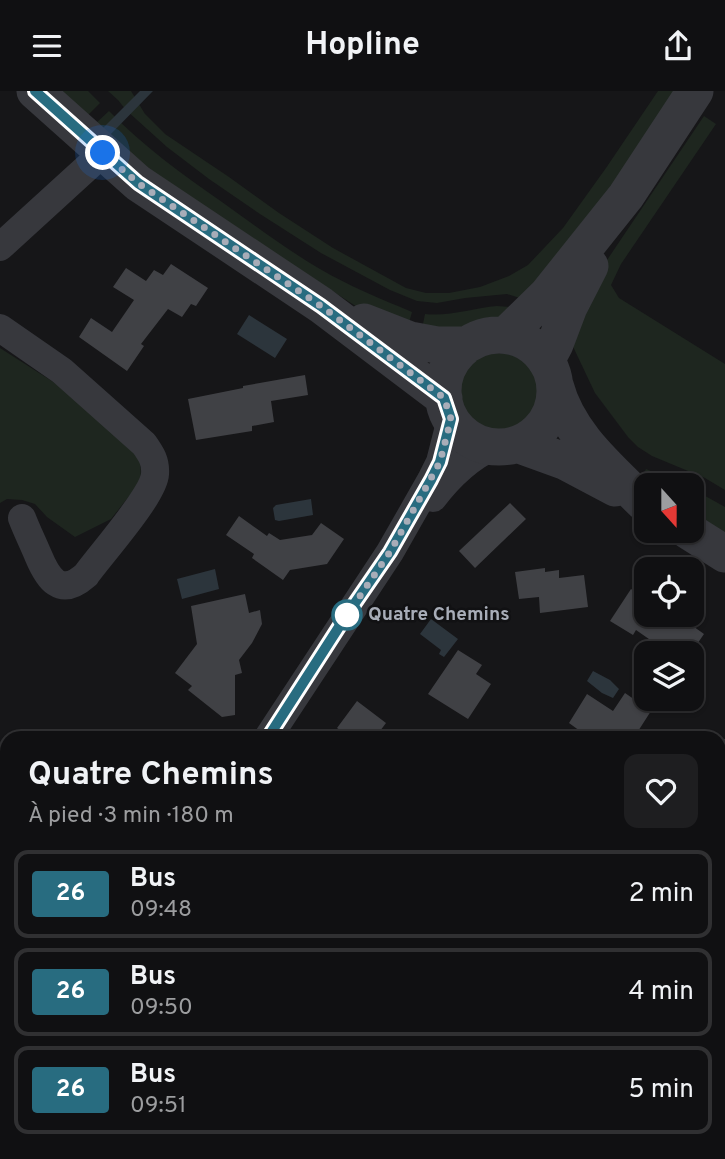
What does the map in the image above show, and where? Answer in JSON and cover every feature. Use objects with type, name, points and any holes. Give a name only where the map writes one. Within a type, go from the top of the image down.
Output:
[{"type":"street","points":[[35,91],[138,183],[321,306],[447,408]]},
{"type":"street","points":[[506,335],[547,295],[626,196],[695,91]]},
{"type":"street","points":[[0,247],[103,153]]},
{"type":"street","points":[[395,543],[454,474],[485,450],[528,438],[546,421],[552,410],[554,397],[551,373],[555,344],[569,307],[626,196]]},
{"type":"street","points":[[321,306],[410,340],[437,345],[467,345],[485,337],[506,335],[529,344],[539,352],[551,373],[558,399],[579,436],[634,492]]},
{"type":"street","points":[[0,328],[62,371],[144,444],[154,458],[155,477],[145,498],[79,581],[61,586],[53,583],[22,518]]},
{"type":"street","points":[[467,345],[451,363],[443,386],[447,408],[457,428],[474,441],[506,445],[564,461],[634,497]]},
{"type":"street","points":[[272,731],[395,543],[440,462],[447,408]]},
{"type":"street","points":[[704,541],[725,554]]},
{"type":"shaded area","points":[[60,91],[88,91],[100,103],[85,118]]},
{"type":"shaded area","points":[[108,91],[131,91],[145,114],[165,134],[333,248],[406,288],[426,293],[449,293],[480,287],[528,265],[563,228],[658,91],[680,91],[630,165],[526,300],[507,294],[437,303],[417,301],[390,290],[321,253],[260,214],[167,147]]},
{"type":"shaded area","points":[[140,91],[153,91],[108,137],[101,130]]},
{"type":"shaded area","points":[[109,111],[163,159],[270,237],[342,281],[412,312],[407,330],[371,316],[146,170],[95,124]]},
{"type":"shaded area","points":[[704,116],[716,124],[621,264],[611,285],[619,298],[725,364],[725,490],[704,478],[704,473],[693,473],[652,456],[638,447],[595,393],[568,336],[603,266]]},
{"type":"shaded area","points":[[510,307],[505,323],[480,327],[470,333],[421,334],[425,314]]},
{"type":"shaded area","points":[[249,315],[287,339],[275,358],[237,334]]},
{"type":"shaded area","points":[[0,348],[83,401],[140,456],[141,481],[111,519],[75,537],[47,517],[35,504],[7,499],[0,503]]},
{"type":"shaded area","points":[[499,353],[514,356],[531,370],[538,392],[535,407],[521,424],[499,431],[484,428],[467,414],[460,392],[463,377],[477,360]]},
{"type":"shaded area","points":[[704,495],[725,507],[725,536],[704,522]]},
{"type":"shaded area","points":[[311,499],[313,515],[275,520],[273,508],[276,505]]},
{"type":"shaded area","points":[[215,569],[219,589],[182,599],[177,579]]},
{"type":"shaded area","points":[[431,619],[458,639],[444,657],[439,654],[441,650],[420,634]]},
{"type":"shaded area","points":[[593,671],[610,680],[619,689],[613,698],[587,681]]},
{"type":"building","points":[[171,264],[208,288],[196,306],[191,304],[182,317],[168,309],[141,344],[144,346],[127,371],[79,337],[91,318],[112,332],[134,300],[113,287],[126,268],[146,281],[154,270],[163,275]]},
{"type":"building","points":[[305,375],[308,395],[271,401],[274,422],[252,426],[252,431],[196,440],[188,399]]},
{"type":"building","points":[[510,503],[526,519],[475,568],[459,551]]},
{"type":"building","points":[[239,516],[267,536],[269,533],[280,540],[312,535],[321,523],[344,539],[327,564],[290,570],[283,580],[252,558],[254,554],[226,535]]},
{"type":"building","points":[[545,568],[545,572],[559,570],[559,578],[584,575],[588,607],[540,613],[539,597],[519,599],[515,572]]},
{"type":"building","points":[[631,589],[634,591],[634,627],[694,627],[704,634],[699,641],[652,641],[636,630],[633,635],[610,621]]},
{"type":"building","points":[[245,594],[249,613],[260,610],[262,624],[239,660],[242,673],[235,675],[235,715],[222,717],[188,690],[192,686],[175,673],[197,644],[191,606]]},
{"type":"building","points":[[458,650],[482,665],[476,674],[491,684],[468,719],[428,694]]},
{"type":"building","points":[[625,693],[634,699],[634,711],[651,711],[638,731],[580,731],[569,723],[587,694],[613,711]]},
{"type":"building","points":[[357,701],[386,723],[380,731],[341,731],[337,728]]},
{"type":"bus line","name":"26","points":[[35,91],[138,183],[321,306],[444,398],[451,419],[444,450],[431,480],[390,552],[272,731]]},
{"type":"place","name":"Quatre Chemins","points":[[347,615]]},
{"type":"route","points":[[103,153],[138,183],[321,306],[444,398],[451,419],[440,462],[390,552],[347,615]]}]
